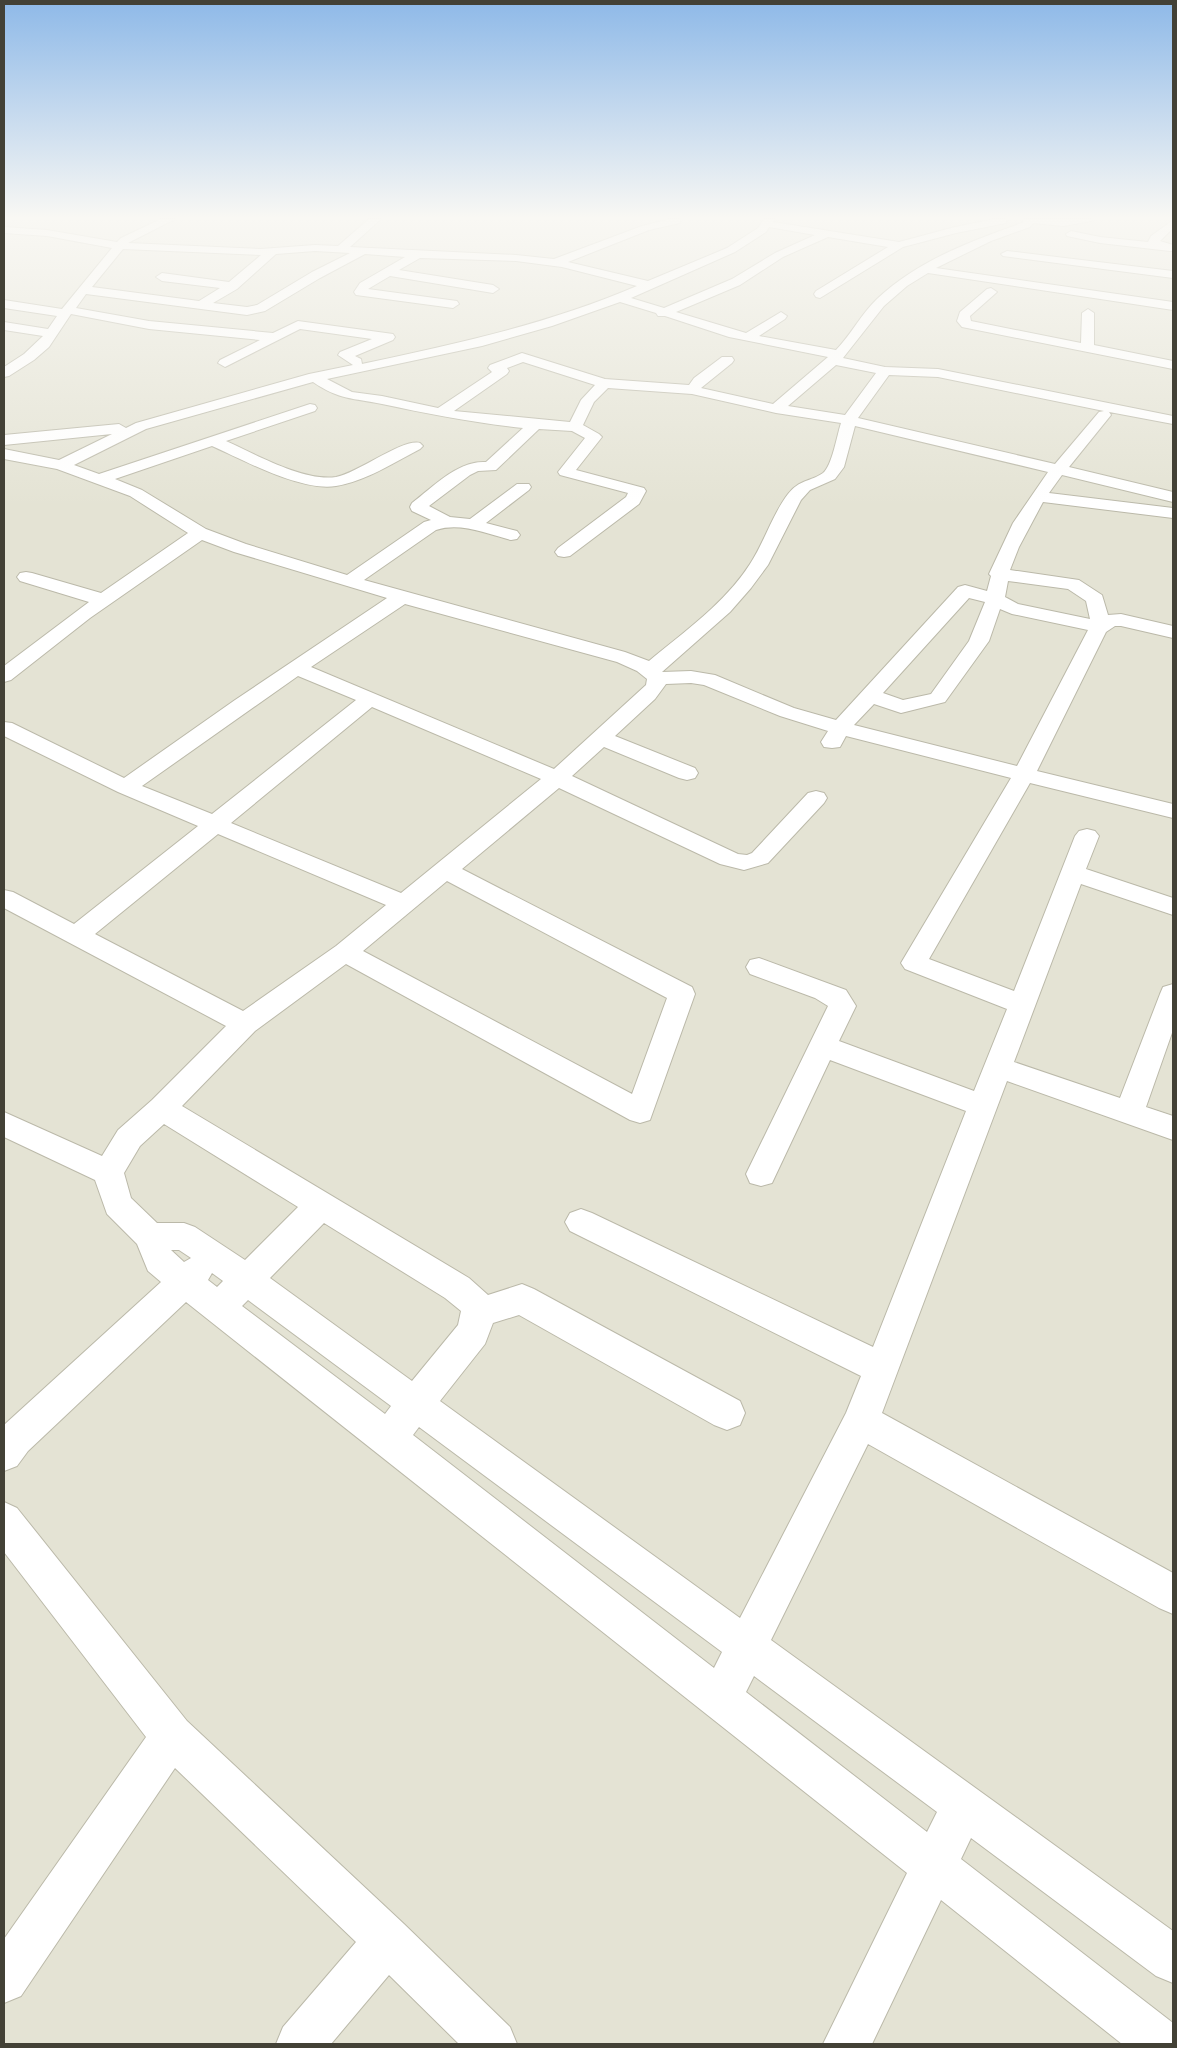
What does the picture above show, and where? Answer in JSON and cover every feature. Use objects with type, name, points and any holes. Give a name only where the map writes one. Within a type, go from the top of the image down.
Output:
[{"type":"street","points":[[4,374],[37,351],[65,315]]},
{"type":"street","points":[[88,315],[150,325],[274,337]]},
{"type":"street","points":[[166,326],[183,315]]},
{"type":"street","points":[[4,440],[109,431],[170,420],[314,377],[447,350],[509,335],[574,315]]},
{"type":"street","points":[[667,315],[749,338],[885,371],[903,370],[938,373],[1173,420]]},
{"type":"street","points":[[776,409],[836,358],[871,315]]},
{"type":"street","points":[[965,315],[963,321],[967,324],[1173,366]]},
{"type":"street","points":[[1087,347],[1088,315]]},
{"type":"street","points":[[749,338],[781,316]]},
{"type":"street","points":[[225,363],[298,325],[388,337],[345,355],[364,366]]},
{"type":"street","points":[[4,326],[52,333]]},
{"type":"street","points":[[440,413],[502,371],[495,368],[522,357],[604,383],[693,390],[710,396],[776,409],[849,420],[1173,497]]},
{"type":"street","points":[[693,390],[699,381],[727,360]]},
{"type":"street","points":[[903,370],[1173,429]]},
{"type":"street","points":[[654,674],[723,608],[745,584],[759,565],[794,498],[804,487],[829,476],[836,467],[849,420],[885,371]]},
{"type":"street","points":[[314,377],[334,390],[350,396],[384,400],[406,407],[469,419],[575,427],[594,437],[566,472],[638,491],[633,500],[564,552]]},
{"type":"street","points":[[575,427],[588,400],[604,383]]},
{"type":"street","points":[[100,479],[310,408]]},
{"type":"street","points":[[870,695],[900,706],[938,698],[979,641],[995,599],[998,574],[1016,533],[1038,497],[1104,415]]},
{"type":"street","points":[[511,535],[473,525],[445,521],[418,507],[464,472],[476,466],[490,467],[535,425]]},
{"type":"street","points":[[61,465],[142,426]]},
{"type":"street","points":[[212,441],[305,479],[326,483],[348,478],[415,446]]},
{"type":"street","points":[[4,454],[61,465],[100,479],[136,494],[200,533],[240,548],[402,597],[618,656],[637,663],[654,674],[708,679],[787,712],[835,737],[1024,775],[1173,811]]},
{"type":"street","points":[[473,525],[523,487]]},
{"type":"street","points":[[1038,497],[1173,513]]},
{"type":"street","points":[[350,581],[430,526],[445,521]]},
{"type":"street","points":[[4,676],[103,600],[200,533]]},
{"type":"street","points":[[998,574],[1073,584],[1095,599],[1101,627]]},
{"type":"street","points":[[26,577],[103,600]]},
{"type":"street","points":[[835,737],[870,695],[965,591],[995,599],[1012,608],[1101,627]]},
{"type":"street","points":[[126,787],[402,597]]},
{"type":"street","points":[[1022,1005],[914,963],[1024,775],[1101,627],[1111,620],[1121,620],[1173,632]]},
{"type":"street","points":[[297,668],[556,778],[729,859],[742,863],[751,864],[760,858],[816,798]]},
{"type":"street","points":[[108,1172],[129,1138],[162,1108],[245,1024],[345,952],[556,778],[648,695],[656,686],[654,674]]},
{"type":"street","points":[[76,936],[370,699]]},
{"type":"street","points":[[4,728],[126,787],[403,903]]},
{"type":"street","points":[[600,738],[687,773]]},
{"type":"street","points":[[721,1698],[861,1421],[1087,836]]},
{"type":"street","points":[[345,952],[640,1112],[682,994],[445,870]]},
{"type":"street","points":[[1073,873],[1173,907]]},
{"type":"street","points":[[4,898],[245,1024]]},
{"type":"street","points":[[759,967],[824,991],[836,997],[842,1006],[761,1174]]},
{"type":"street","points":[[1130,1112],[1173,994]]},
{"type":"street","points":[[823,1046],[984,1106]]},
{"type":"street","points":[[998,1067],[1173,1128]]},
{"type":"street","points":[[162,1108],[474,1300],[479,1313],[473,1334],[388,1438]]},
{"type":"street","points":[[4,1124],[108,1172],[118,1205],[150,1236],[159,1261],[184,1282],[388,1438],[1161,2044]]},
{"type":"street","points":[[218,1308],[321,1205]]},
{"type":"street","points":[[581,1222],[881,1368]]},
{"type":"street","points":[[150,1236],[184,1237],[213,1255],[748,1645],[1173,1959]]},
{"type":"street","points":[[4,1452],[15,1439],[213,1255]]},
{"type":"street","points":[[479,1313],[522,1299],[727,1413]]},
{"type":"street","points":[[861,1421],[1173,1594]]},
{"type":"street","points":[[4,1521],[172,1736],[388,1940],[493,2044]]},
{"type":"street","points":[[4,1979],[172,1736]]},
{"type":"street","points":[[847,2044],[964,1805]]},
{"type":"street","points":[[300,2044],[388,1940]]},
{"type":"shaded area","points":[[4,315],[1173,315],[1173,2044],[4,2044]]}]
